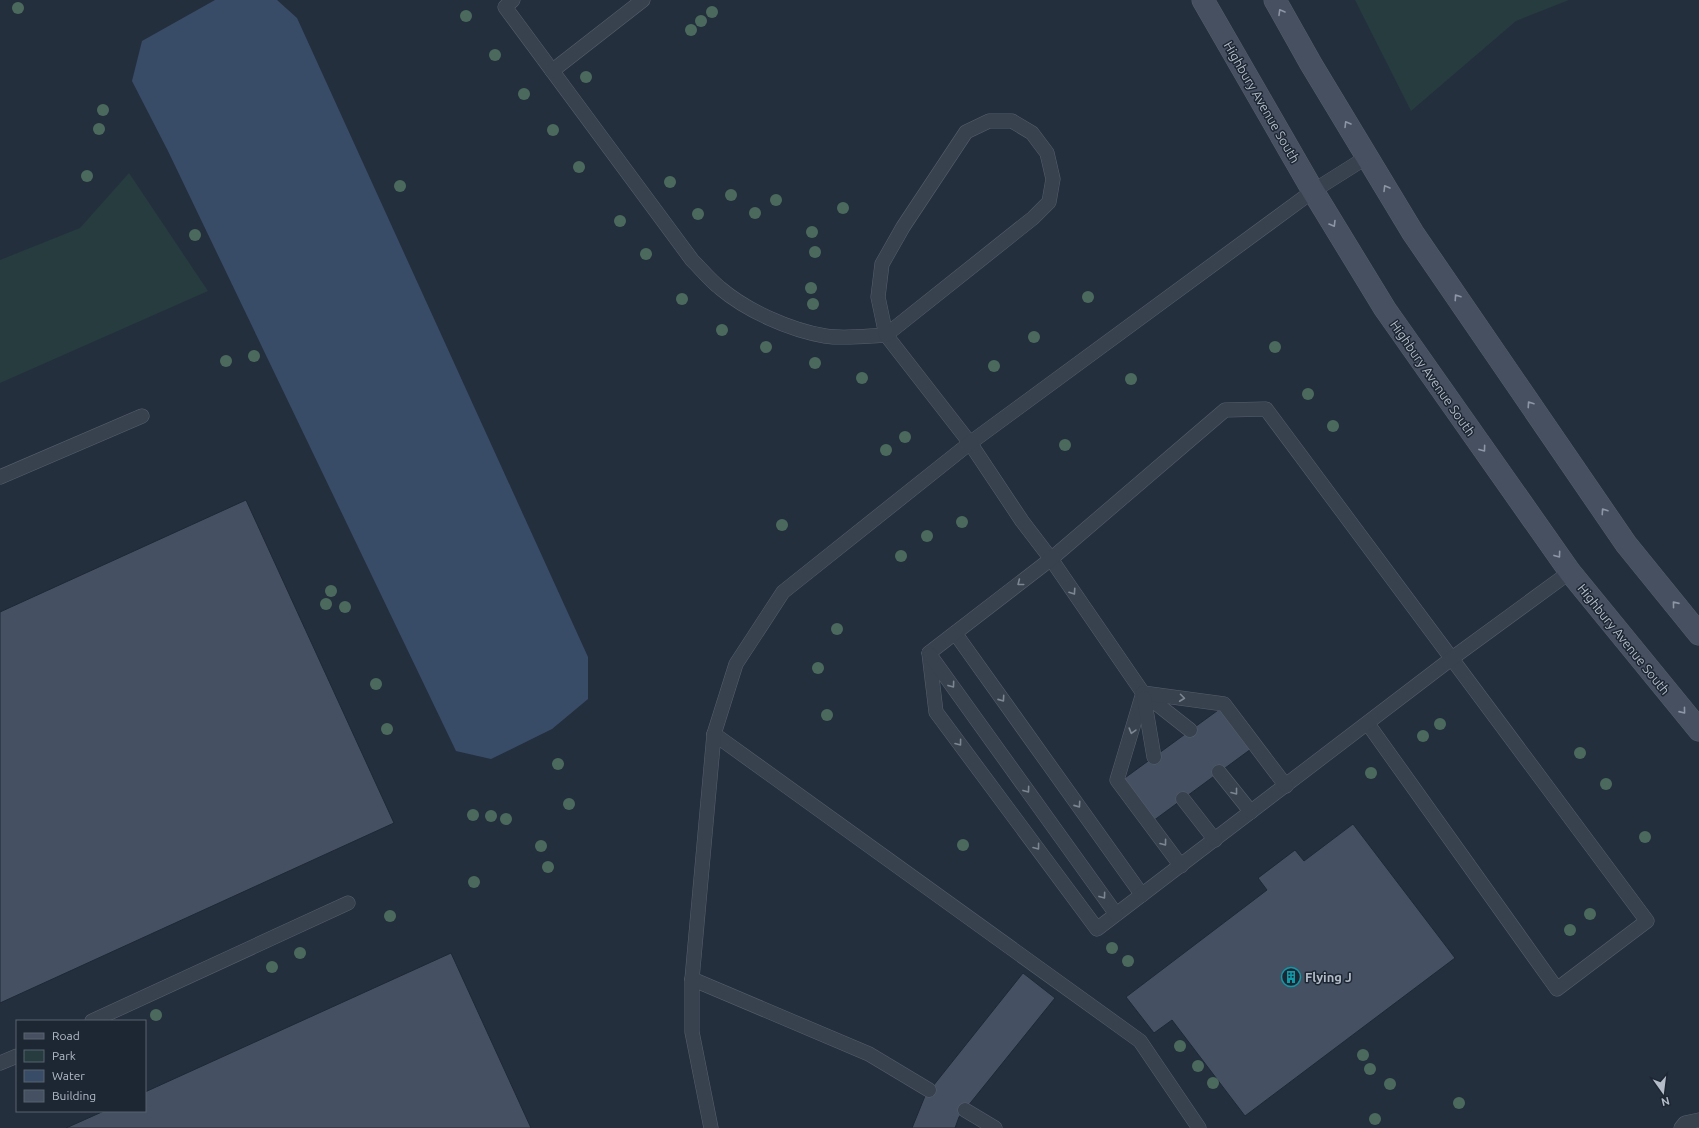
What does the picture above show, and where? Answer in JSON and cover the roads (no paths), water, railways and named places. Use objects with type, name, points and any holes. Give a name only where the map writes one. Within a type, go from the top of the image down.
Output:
[{"type":"main road","name":"Highbury Avenue South","points":[[1203,0],[1313,191],[1385,310],[1570,572],[1699,730]]},
{"type":"main road","points":[[1275,0],[1413,233],[1621,537],[1699,634]]},
{"type":"lane","points":[[513,0],[504,7],[692,260],[720,288],[751,309],[790,327],[825,336],[851,337],[886,335],[1033,218],[1049,202],[1053,179],[1047,153],[1032,133],[1012,122],[989,121],[966,132],[903,227],[882,264],[878,297],[886,335],[970,443],[1022,521],[1051,559],[1143,693],[1190,730]]},
{"type":"lane","points":[[552,71],[643,0]]},
{"type":"lane","points":[[711,1128],[692,1032],[692,979],[714,734],[736,664],[783,592],[970,443],[1313,191],[1367,157]]},
{"type":"lane","points":[[929,653],[1051,559],[1225,410],[1266,409],[1647,921],[1557,989],[1368,724]]},
{"type":"lane","points":[[0,477],[142,416]]},
{"type":"lane","points":[[929,653],[936,712],[1097,929],[1368,724],[1451,659],[1570,572]]},
{"type":"lane","points":[[955,633],[1142,895]]},
{"type":"lane","points":[[929,653],[1116,914]]},
{"type":"lane","points":[[1143,693],[1154,757]]},
{"type":"lane","points":[[1143,693],[1224,704],[1286,786]]},
{"type":"lane","points":[[1143,693],[1117,780],[1181,866]]},
{"type":"lane","points":[[714,734],[1140,1041],[1199,1128]]},
{"type":"lane","points":[[1220,772],[1251,812]]},
{"type":"lane","points":[[1183,799],[1215,840]]},
{"type":"lane","points":[[94,1020],[348,903]]},
{"type":"lane","points":[[692,979],[869,1054],[930,1090]]},
{"type":"lane","points":[[0,1063],[16,1056]]},
{"type":"lane","points":[[965,1110],[996,1128]]},
{"type":"lane","points":[[1681,1128],[1685,1123],[1699,1120]]},
{"type":"water","points":[[215,0],[277,0],[297,18],[588,657],[588,699],[552,729],[491,759],[456,751],[168,151],[132,81],[142,41]]},
{"type":"place","name":"Flying J","points":[[1291,977]]}]
